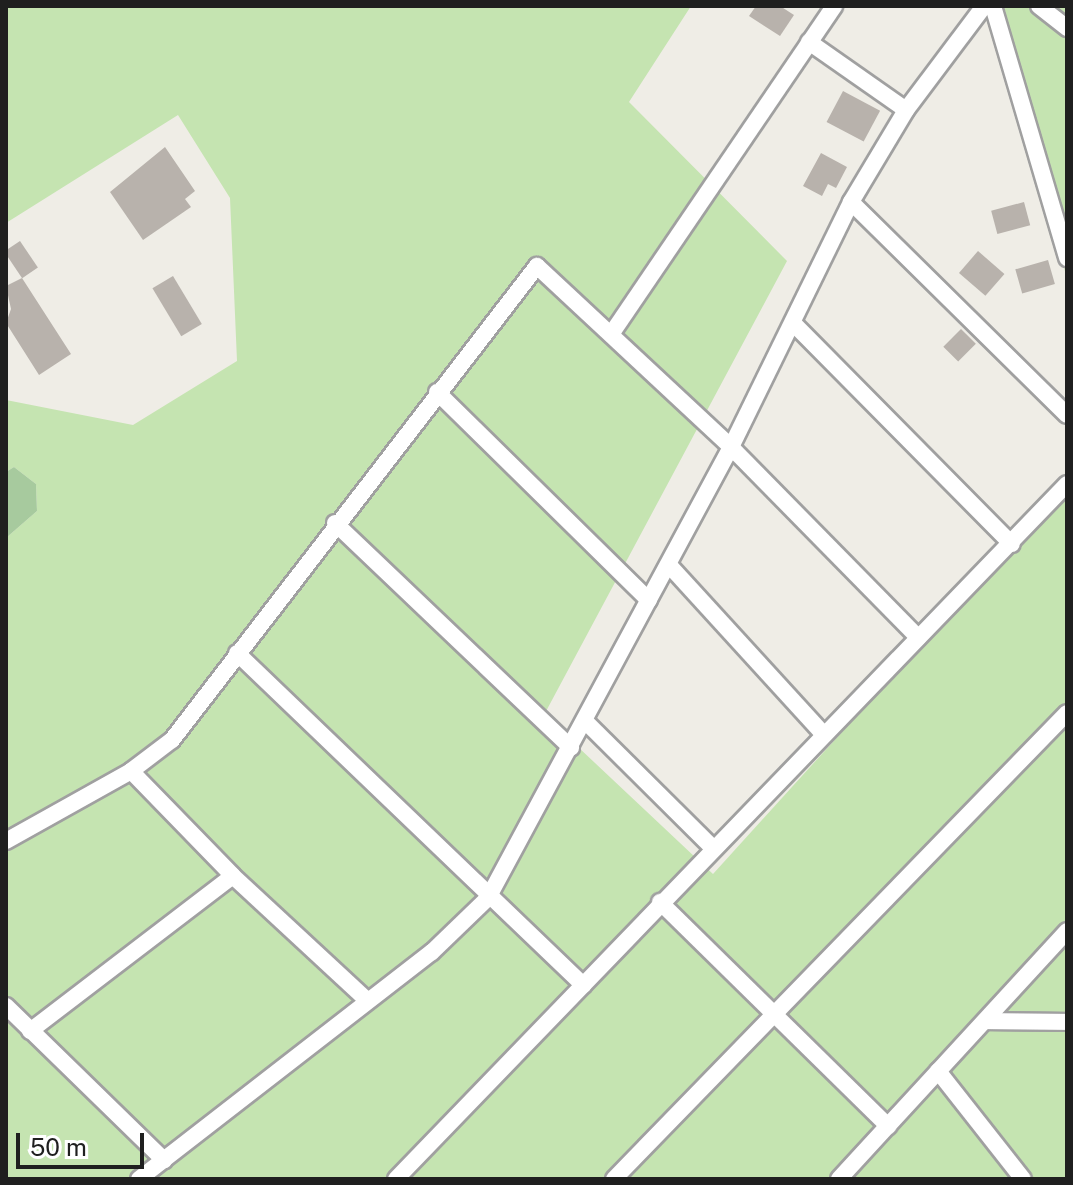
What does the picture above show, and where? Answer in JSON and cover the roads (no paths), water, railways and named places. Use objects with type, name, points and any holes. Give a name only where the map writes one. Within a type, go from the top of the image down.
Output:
[{"type":"street","points":[[612,333],[834,6]]},
{"type":"street","points":[[139,1179],[432,952],[488,898],[731,447],[851,202],[906,110],[984,6]]},
{"type":"street","points":[[993,6],[1067,258]]},
{"type":"street","points":[[1039,6],[1067,28]]},
{"type":"street","points":[[809,42],[906,110]]},
{"type":"street","points":[[851,202],[1067,415]]},
{"type":"street","points":[[6,841],[131,771],[172,740],[335,523],[537,266],[731,447],[918,637]]},
{"type":"street","points":[[793,323],[1012,544]]},
{"type":"street","points":[[437,392],[649,600]]},
{"type":"street","points":[[396,1179],[712,847],[1012,544],[1067,484]]},
{"type":"street","points":[[335,523],[571,748]]},
{"type":"street","points":[[669,565],[824,735]]},
{"type":"street","points":[[237,653],[488,898],[583,985]]},
{"type":"street","points":[[614,1179],[1067,713]]},
{"type":"street","points":[[585,721],[712,847]]},
{"type":"street","points":[[131,771],[233,876],[367,1000]]},
{"type":"street","points":[[30,1031],[233,876]]},
{"type":"street","points":[[660,902],[888,1126]]},
{"type":"street","points":[[839,1179],[1067,931]]},
{"type":"street","points":[[6,1006],[164,1160]]},
{"type":"street","points":[[986,1021],[1067,1022]]},
{"type":"street","points":[[938,1071],[1023,1179]]}]
